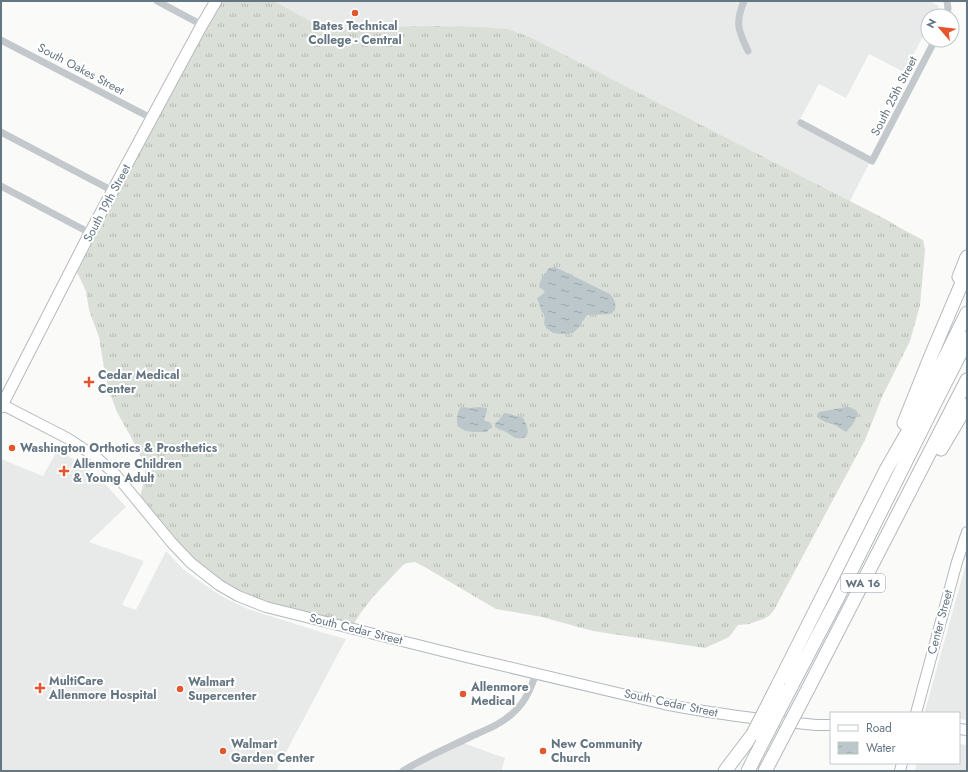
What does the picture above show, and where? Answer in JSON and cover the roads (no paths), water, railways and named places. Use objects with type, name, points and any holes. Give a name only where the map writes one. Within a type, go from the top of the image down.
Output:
[{"type":"highway","points":[[930,358],[967,257]]},
{"type":"highway","points":[[886,470],[901,429],[967,271]]},
{"type":"highway","name":"WA 16","points":[[747,752],[753,734],[886,470],[910,428],[967,312]]},
{"type":"highway","points":[[734,771],[791,687],[836,601],[967,338]]},
{"type":"highway","points":[[960,354],[967,342]]},
{"type":"highway","name":"WA 16","points":[[765,771],[967,380]]},
{"type":"highway","points":[[918,476],[940,450],[967,405]]},
{"type":"highway","points":[[725,771],[747,752]]},
{"type":"highway","points":[[747,752],[748,771]]},
{"type":"main road","name":"South 19th Street","points":[[1,405],[151,118],[216,1]]},
{"type":"main road","name":"South Cedar Street","points":[[1,405],[67,438],[96,457],[116,475],[190,563],[219,585],[238,596],[266,607],[466,657],[664,704],[778,721],[830,725]]},
{"type":"main road","name":"Center Street","points":[[916,712],[957,562],[967,532]]},
{"type":"street","points":[[157,1],[202,24]]},
{"type":"street","points":[[744,1],[738,19],[738,27],[748,51]]},
{"type":"street","name":"South Oakes Street","points":[[1,40],[151,118]]},
{"type":"street","name":"South 25th Street","points":[[801,123],[872,161],[931,48]]},
{"type":"street","points":[[1,132],[113,190]]},
{"type":"street","points":[[1,186],[90,233]]},
{"type":"street","points":[[403,771],[494,726],[509,716],[522,704],[528,694],[536,673]]},
{"type":"water","points":[[555,267],[610,294],[616,307],[615,310],[611,314],[587,315],[573,333],[553,333],[546,328],[544,323],[545,315],[542,312],[537,298],[545,291],[539,287],[540,282],[549,268]]},
{"type":"water","points":[[461,407],[487,408],[484,419],[485,421],[491,423],[492,428],[487,432],[478,432],[460,428],[457,418]]},
{"type":"water","points":[[846,407],[856,410],[858,414],[853,424],[846,432],[817,417],[819,412]]},
{"type":"water","points":[[504,413],[523,418],[528,429],[526,437],[517,438],[495,427],[495,423]]},
{"type":"place","name":"Bates Technical College - Central","points":[[355,13]]},
{"type":"place","name":"Cedar Medical Center","points":[[89,382]]},
{"type":"place","name":"Washington Orthotics & Prosthetics","points":[[12,448]]},
{"type":"place","name":"Allenmore Children & Young Adult","points":[[64,471]]},
{"type":"place","name":"MultiCare Allenmore Hospital","points":[[40,688]]},
{"type":"place","name":"Walmart Supercenter","points":[[180,689]]},
{"type":"place","name":"Allenmore Medical","points":[[463,694]]},
{"type":"place","name":"Walmart Garden Center","points":[[223,751]]},
{"type":"place","name":"New Community Church","points":[[543,751]]}]
